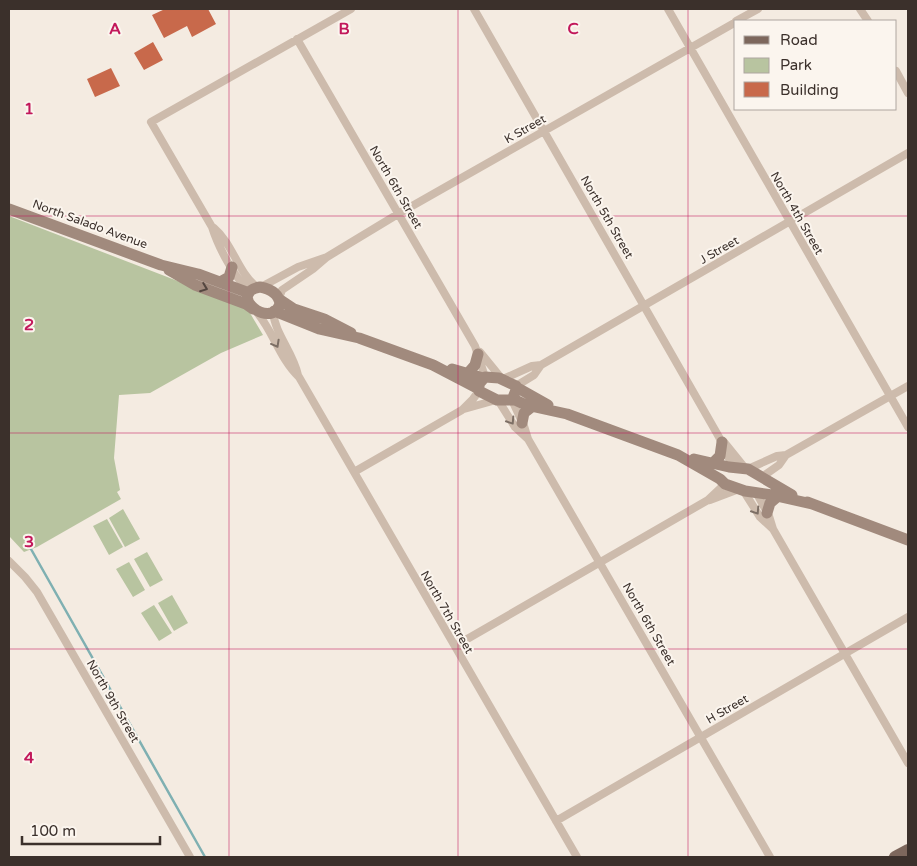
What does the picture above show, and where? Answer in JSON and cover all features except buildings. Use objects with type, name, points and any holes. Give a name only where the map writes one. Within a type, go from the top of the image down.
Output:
[{"type":"main road","name":"North Salado Avenue","points":[[9,209],[161,265],[254,290]]},
{"type":"main road","name":"North Salado Avenue","points":[[161,265],[195,284],[254,309]]},
{"type":"main road","points":[[220,282],[229,277],[232,267]]},
{"type":"main road","points":[[359,338],[335,324],[294,309],[279,299],[273,292],[254,290],[247,300],[254,309],[261,312],[274,312],[326,331],[359,338],[433,365],[468,374],[503,379],[567,414]]},
{"type":"main road","points":[[274,312],[279,307],[279,299]]},
{"type":"main road","points":[[468,374],[475,365],[476,350]]},
{"type":"main road","points":[[433,365],[498,400],[512,400],[567,414],[678,455],[741,490],[812,504],[908,540]]},
{"type":"main road","points":[[479,390],[479,384],[484,377]]},
{"type":"main road","points":[[512,400],[516,387]]},
{"type":"main road","points":[[522,422],[524,413],[533,406]]},
{"type":"main road","points":[[713,464],[720,456],[721,439]]},
{"type":"main road","points":[[678,455],[713,464],[739,468],[763,478],[812,504]]},
{"type":"main road","points":[[767,512],[770,503],[778,496]]},
{"type":"main road","points":[[895,857],[908,850]]},
{"type":"street","points":[[254,290],[242,284],[216,239],[212,227],[151,122],[351,9]]},
{"type":"street","name":"North 5th Street","points":[[474,9],[739,468]]},
{"type":"street","name":"North 4th Street","points":[[668,9],[908,428]]},
{"type":"street","name":"K Street","points":[[738,20],[758,9]]},
{"type":"street","points":[[860,9],[867,20]]},
{"type":"street","name":"K Street","points":[[279,299],[282,290],[327,257],[398,214],[734,22]]},
{"type":"street","name":"North 6th Street","points":[[297,39],[476,350],[503,379]]},
{"type":"street","points":[[897,73],[908,93]]},
{"type":"street","name":"J Street","points":[[516,387],[530,378],[541,365],[908,153]]},
{"type":"street","points":[[212,227],[223,238],[251,281],[254,290]]},
{"type":"street","name":"K Street","points":[[254,290],[302,265],[327,257]]},
{"type":"street","name":"North 7th Street","points":[[254,309],[262,319],[286,362],[299,377],[577,857]]},
{"type":"street","name":"North 7th Street","points":[[274,312],[276,325],[292,354],[299,377]]},
{"type":"street","name":"North 6th Street","points":[[476,350],[484,377]]},
{"type":"street","name":"J Street","points":[[503,379],[510,378],[532,366],[541,365]]},
{"type":"street","points":[[908,386],[786,455],[763,478],[762,486],[758,492],[773,529],[908,763]]},
{"type":"street","points":[[462,410],[479,390]]},
{"type":"street","points":[[354,472],[462,410],[498,400],[515,427],[528,439]]},
{"type":"street","name":"North 6th Street","points":[[512,400],[528,439],[770,857]]},
{"type":"street","points":[[708,500],[724,482],[724,474],[739,468],[755,468],[777,456],[786,455]]},
{"type":"street","points":[[455,646],[708,500],[741,490],[760,517],[773,529]]},
{"type":"street","name":"North 9th Street","points":[[9,561],[37,592],[190,857]]},
{"type":"street","name":"H Street","points":[[556,820],[908,617]]},
{"type":"green space","points":[[9,216],[240,305],[250,313],[263,335],[221,353],[150,393],[119,395],[114,458],[120,490],[117,492],[121,499],[37,547],[24,552],[9,536]]},
{"type":"green space","points":[[123,509],[140,539],[125,547],[109,518]]},
{"type":"green space","points":[[107,519],[123,547],[109,555],[93,526]]},
{"type":"green space","points":[[147,552],[163,580],[150,587],[134,559]]},
{"type":"green space","points":[[129,562],[145,590],[133,597],[116,569]]},
{"type":"green space","points":[[172,595],[188,623],[174,631],[158,603]]},
{"type":"green space","points":[[154,605],[172,633],[159,641],[141,613]]},
{"type":"waterway","points":[[27,542],[205,857]]}]
